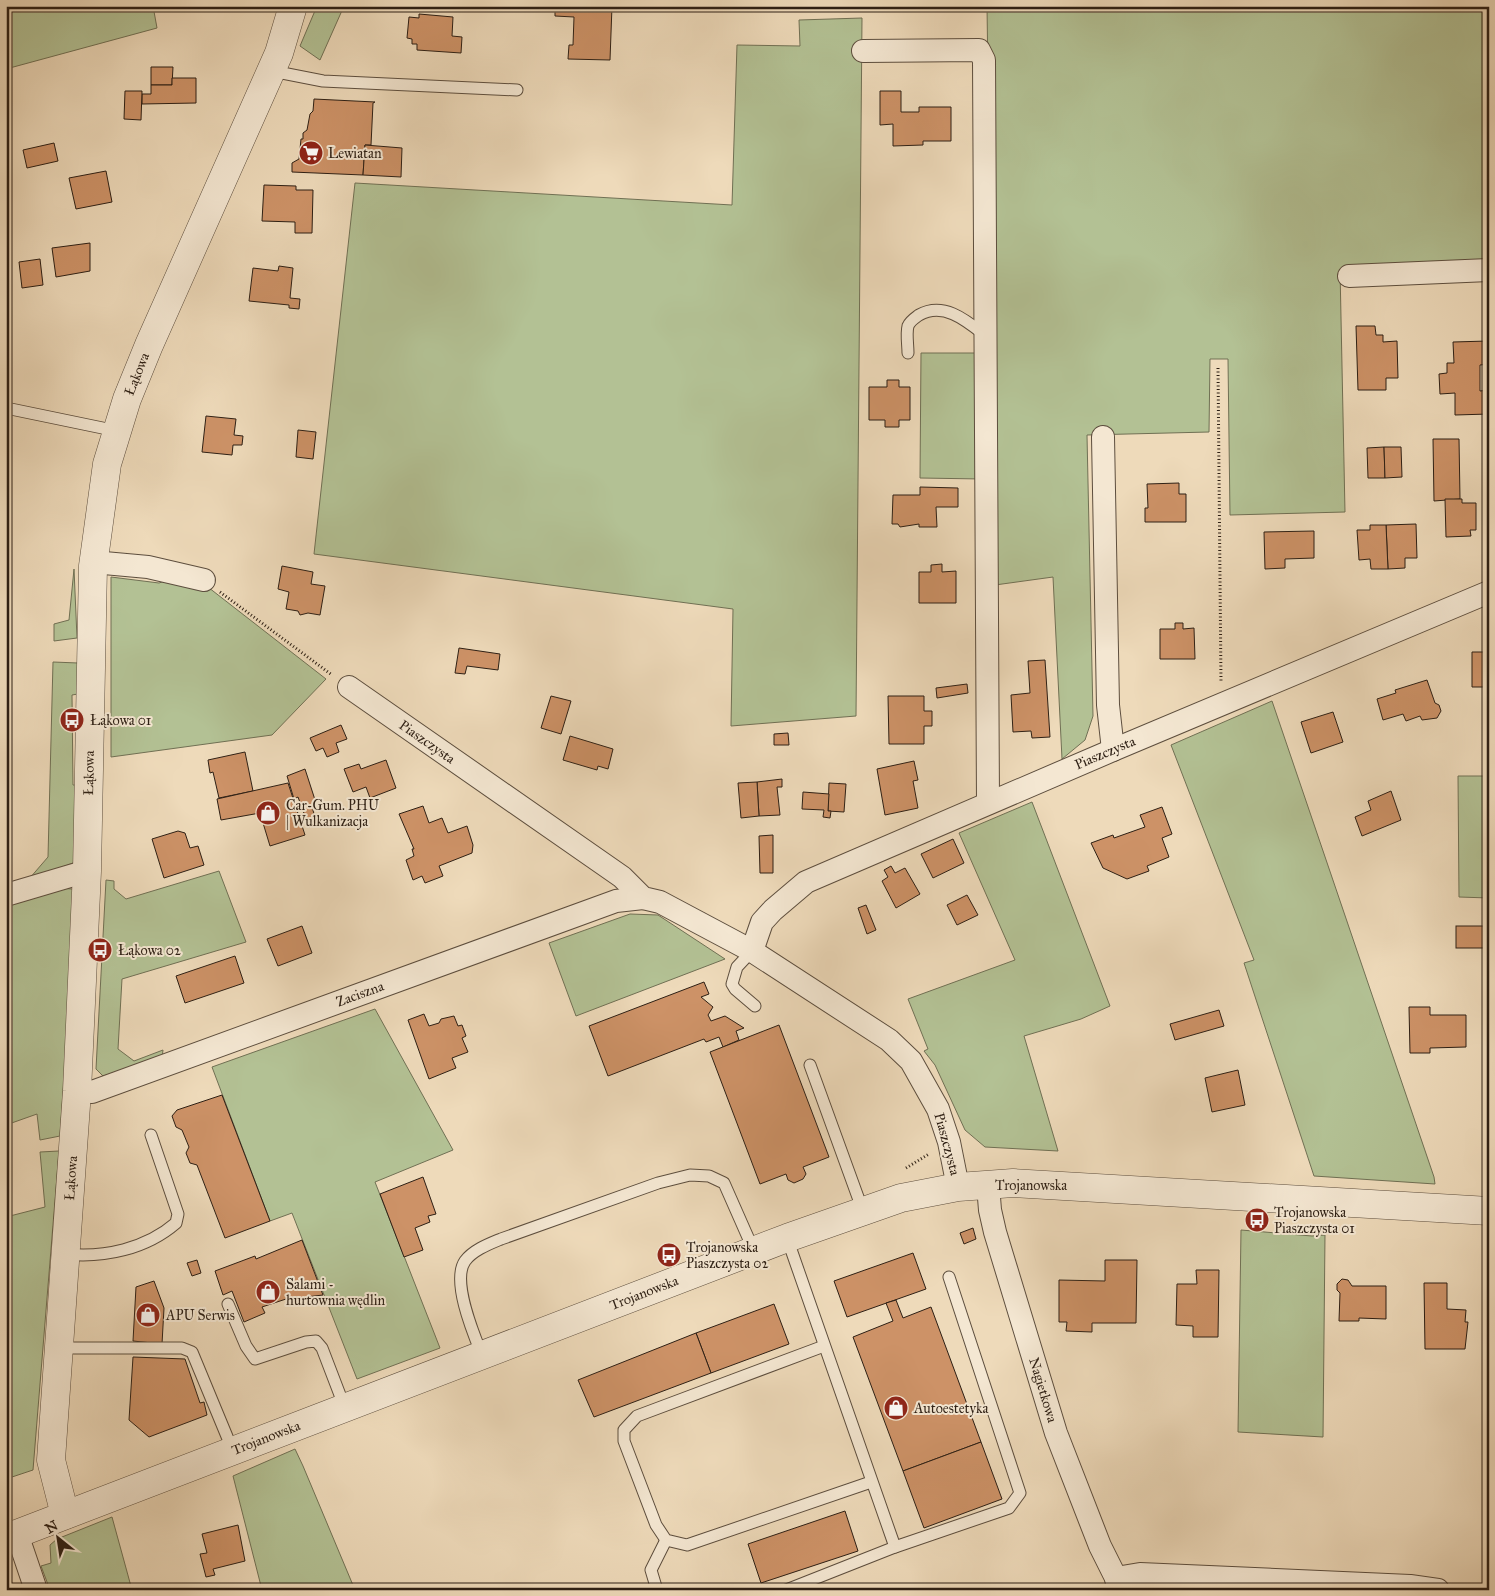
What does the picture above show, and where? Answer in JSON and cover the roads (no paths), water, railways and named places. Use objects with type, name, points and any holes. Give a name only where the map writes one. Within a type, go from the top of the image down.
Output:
[{"type":"street","name":"Łąkowa","points":[[65,1515],[51,1460],[77,1091],[87,871],[93,562],[107,464],[117,431],[149,345],[272,71],[293,6]]},
{"type":"street","points":[[863,51],[978,50],[984,60],[988,803]]},
{"type":"street","points":[[1349,276],[1489,270]]},
{"type":"street","points":[[1103,437],[1108,705],[1113,750]]},
{"type":"street","points":[[93,562],[148,567],[204,580]]},
{"type":"street","name":"Piaszczysta","points":[[752,951],[762,922],[806,882],[988,803],[1489,592]]},
{"type":"street","name":"Piaszczysta","points":[[349,687],[622,877],[643,898],[660,902],[752,951],[890,1040],[912,1061],[926,1084],[944,1125],[958,1187]]},
{"type":"street","points":[[6,895],[87,871]]},
{"type":"street","name":"Zaciszna","points":[[77,1091],[92,1092],[616,901],[643,898]]},
{"type":"street","name":"Nagietkowa","points":[[988,1185],[995,1232],[1056,1433],[1100,1546],[1117,1584]]},
{"type":"street","name":"Trojanowska","points":[[12,1536],[787,1238],[901,1198],[958,1187],[1063,1185],[1489,1211]]},
{"type":"street","points":[[12,1536],[36,1590]]},
{"type":"street","points":[[1117,1584],[1140,1574],[1410,1586],[1438,1590]]},
{"type":"lane","points":[[272,71],[324,81],[517,90]]},
{"type":"lane","points":[[908,353],[908,328],[911,321],[924,312],[947,311],[962,318],[986,336]]},
{"type":"lane","points":[[6,408],[117,431]]},
{"type":"lane","points":[[752,951],[737,968],[732,984],[734,989],[755,1006]]},
{"type":"lane","points":[[810,1065],[863,1211]]},
{"type":"lane","points":[[65,1254],[87,1255],[142,1246],[176,1223],[178,1214],[150,1135]]},
{"type":"lane","points":[[482,1355],[464,1300],[459,1277],[465,1262],[484,1246],[501,1239],[658,1182],[690,1175],[709,1176],[724,1184],[754,1251]]},
{"type":"lane","points":[[787,1238],[895,1547]]},
{"type":"lane","points":[[786,1590],[895,1547],[1009,1508],[1020,1493],[949,1277]]},
{"type":"lane","points":[[228,1304],[246,1346],[256,1360],[306,1342],[316,1341],[322,1348],[345,1408]]},
{"type":"lane","points":[[824,1346],[636,1416],[624,1430],[624,1441],[656,1525],[666,1540],[687,1545],[872,1482]]},
{"type":"lane","points":[[58,1348],[182,1348],[192,1352],[233,1451]]},
{"type":"lane","points":[[658,1590],[651,1570],[666,1540]]},
{"type":"place","name":"Lewiatan","points":[[311,153]]},
{"type":"place","name":"Łąkowa 01","points":[[72,720]]},
{"type":"place","name":"Car-Gum. PHU | Wulkanizacja","points":[[268,813]]},
{"type":"place","name":"Łąkowa 02","points":[[100,950]]},
{"type":"place","name":"Trojanowska Piaszczysta 01","points":[[1257,1220]]},
{"type":"place","name":"Trojanowska Piaszczysta 02","points":[[669,1255]]},
{"type":"place","name":"Salami - hurtownia wędlin","points":[[268,1292]]},
{"type":"place","name":"APU Serwis","points":[[148,1315]]},
{"type":"place","name":"Autoestetyka","points":[[896,1408]]}]
